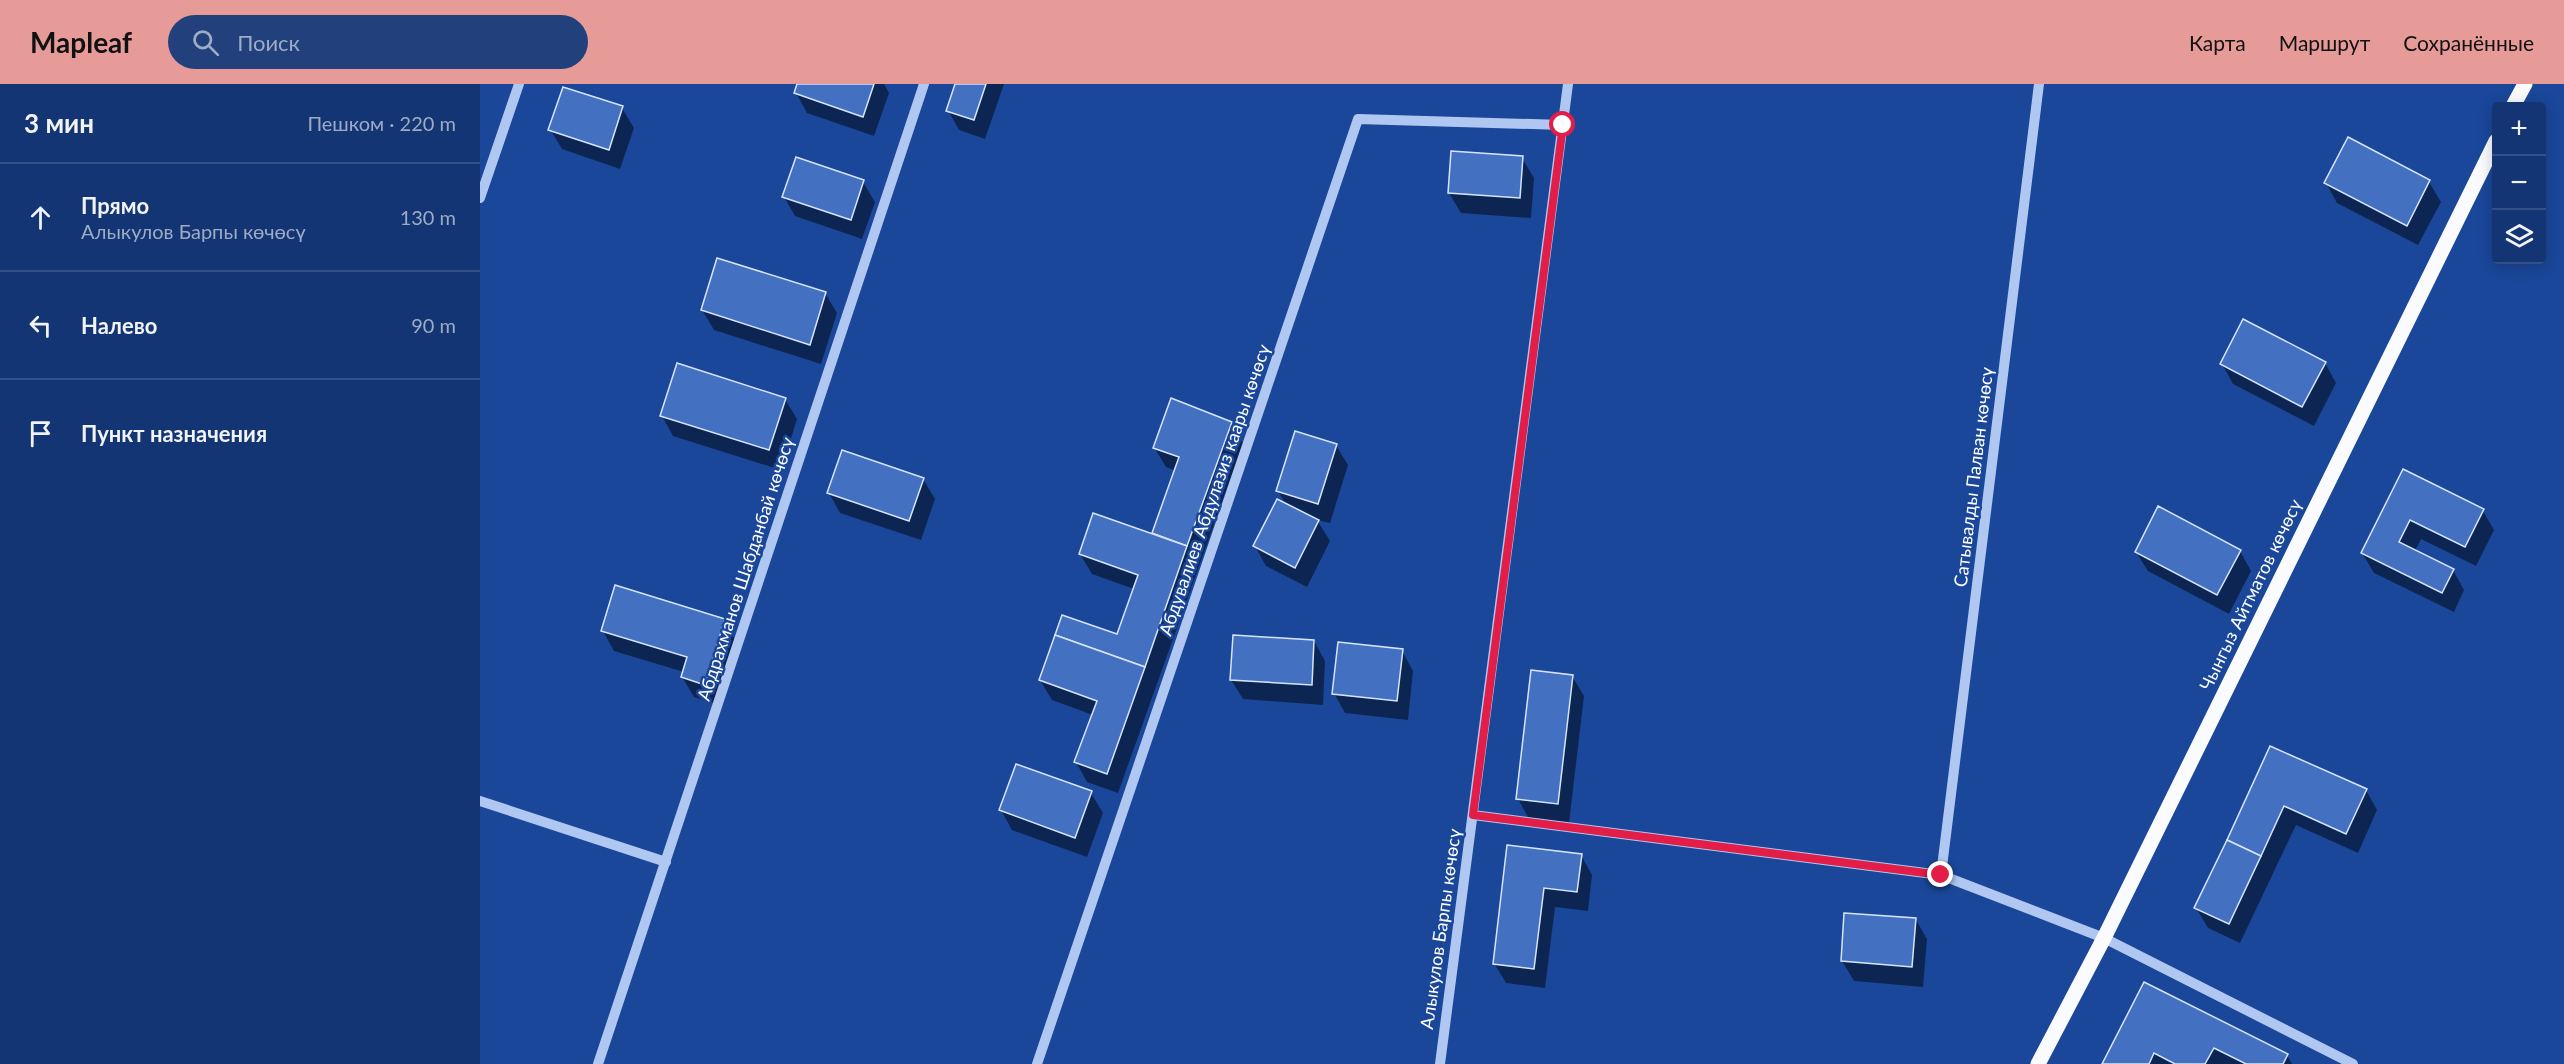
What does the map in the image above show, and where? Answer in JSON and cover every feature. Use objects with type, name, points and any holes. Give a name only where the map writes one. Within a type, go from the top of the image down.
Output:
[{"type":"main road","points":[[2515,102],[2524,84]]},
{"type":"main road","name":"Чынгыз Айтматов көчөсү","points":[[2038,1064],[2104,938],[2492,149]]},
{"type":"street","points":[[480,198],[519,84]]},
{"type":"street","name":"Абдрахманов Шабданбай көчөсү","points":[[598,1064],[924,84]]},
{"type":"street","name":"Алыкулов Барпы көчөсү","points":[[1440,1064],[1568,84]]},
{"type":"street","name":"Сатывалды Палван көчөсү","points":[[1941,875],[2039,84]]},
{"type":"street","name":"Абдувалиев Абдулазиз каары көчөсү","points":[[1037,1064],[1358,119],[1563,125]]},
{"type":"street","points":[[480,801],[666,862]]},
{"type":"street","points":[[1473,815],[1941,875],[2104,938],[2352,1064]]},
{"type":"building","points":[[797,84],[874,84],[863,117],[794,93]]},
{"type":"building","points":[[955,84],[986,84],[974,120],[946,111]]},
{"type":"building","points":[[563,87],[623,106],[609,150],[548,130]]},
{"type":"building","points":[[2348,137],[2430,180],[2407,226],[2324,183]]},
{"type":"building","points":[[1451,151],[1523,156],[1520,198],[1448,193]]},
{"type":"building","points":[[796,157],[864,180],[851,220],[782,197]]},
{"type":"building","points":[[717,258],[826,292],[810,345],[701,310]]},
{"type":"building","points":[[2243,319],[2326,362],[2302,407],[2220,364]]},
{"type":"building","points":[[677,363],[786,398],[769,450],[660,416]]},
{"type":"building","points":[[1171,398],[1232,422],[1187,546],[1152,533],[1179,457],[1153,448]]},
{"type":"building","points":[[1295,431],[1337,444],[1318,504],[1276,491]]},
{"type":"building","points":[[842,450],[924,478],[909,521],[827,493]]},
{"type":"building","points":[[2403,469],[2484,509],[2465,547],[2410,520],[2399,542],[2454,569],[2442,593],[2361,553]]},
{"type":"building","points":[[1277,499],[1319,520],[1295,568],[1253,546]]},
{"type":"building","points":[[2158,506],[2241,550],[2217,595],[2135,552]]},
{"type":"building","points":[[1093,513],[1187,546],[1145,667],[1055,635],[1062,615],[1117,634],[1138,575],[1079,554]]},
{"type":"building","points":[[615,585],[725,619],[705,685],[681,677],[687,657],[601,631]]},
{"type":"building","points":[[1055,635],[1145,667],[1107,774],[1074,762],[1097,701],[1039,680]]},
{"type":"building","points":[[1233,635],[1314,640],[1312,685],[1230,680]]},
{"type":"building","points":[[1338,642],[1403,649],[1397,701],[1332,694]]},
{"type":"building","points":[[1531,670],[1573,675],[1558,804],[1516,799]]},
{"type":"building","points":[[2270,746],[2367,789],[2346,834],[2284,806],[2261,856],[2227,840]]},
{"type":"building","points":[[1016,764],[1092,791],[1075,838],[999,810]]},
{"type":"building","points":[[2227,840],[2261,856],[2229,924],[2194,908]]},
{"type":"building","points":[[1507,845],[1582,854],[1577,892],[1544,888],[1534,969],[1493,964]]},
{"type":"building","points":[[1844,913],[1916,918],[1912,967],[1841,961]]},
{"type":"building","points":[[2144,982],[2288,1054],[2283,1064],[2246,1064],[2214,1048],[2205,1064],[2175,1064],[2154,1053],[2149,1064],[2102,1064]]},
{"type":"route","points":[[1563,125],[1473,815],[1941,875]]}]
